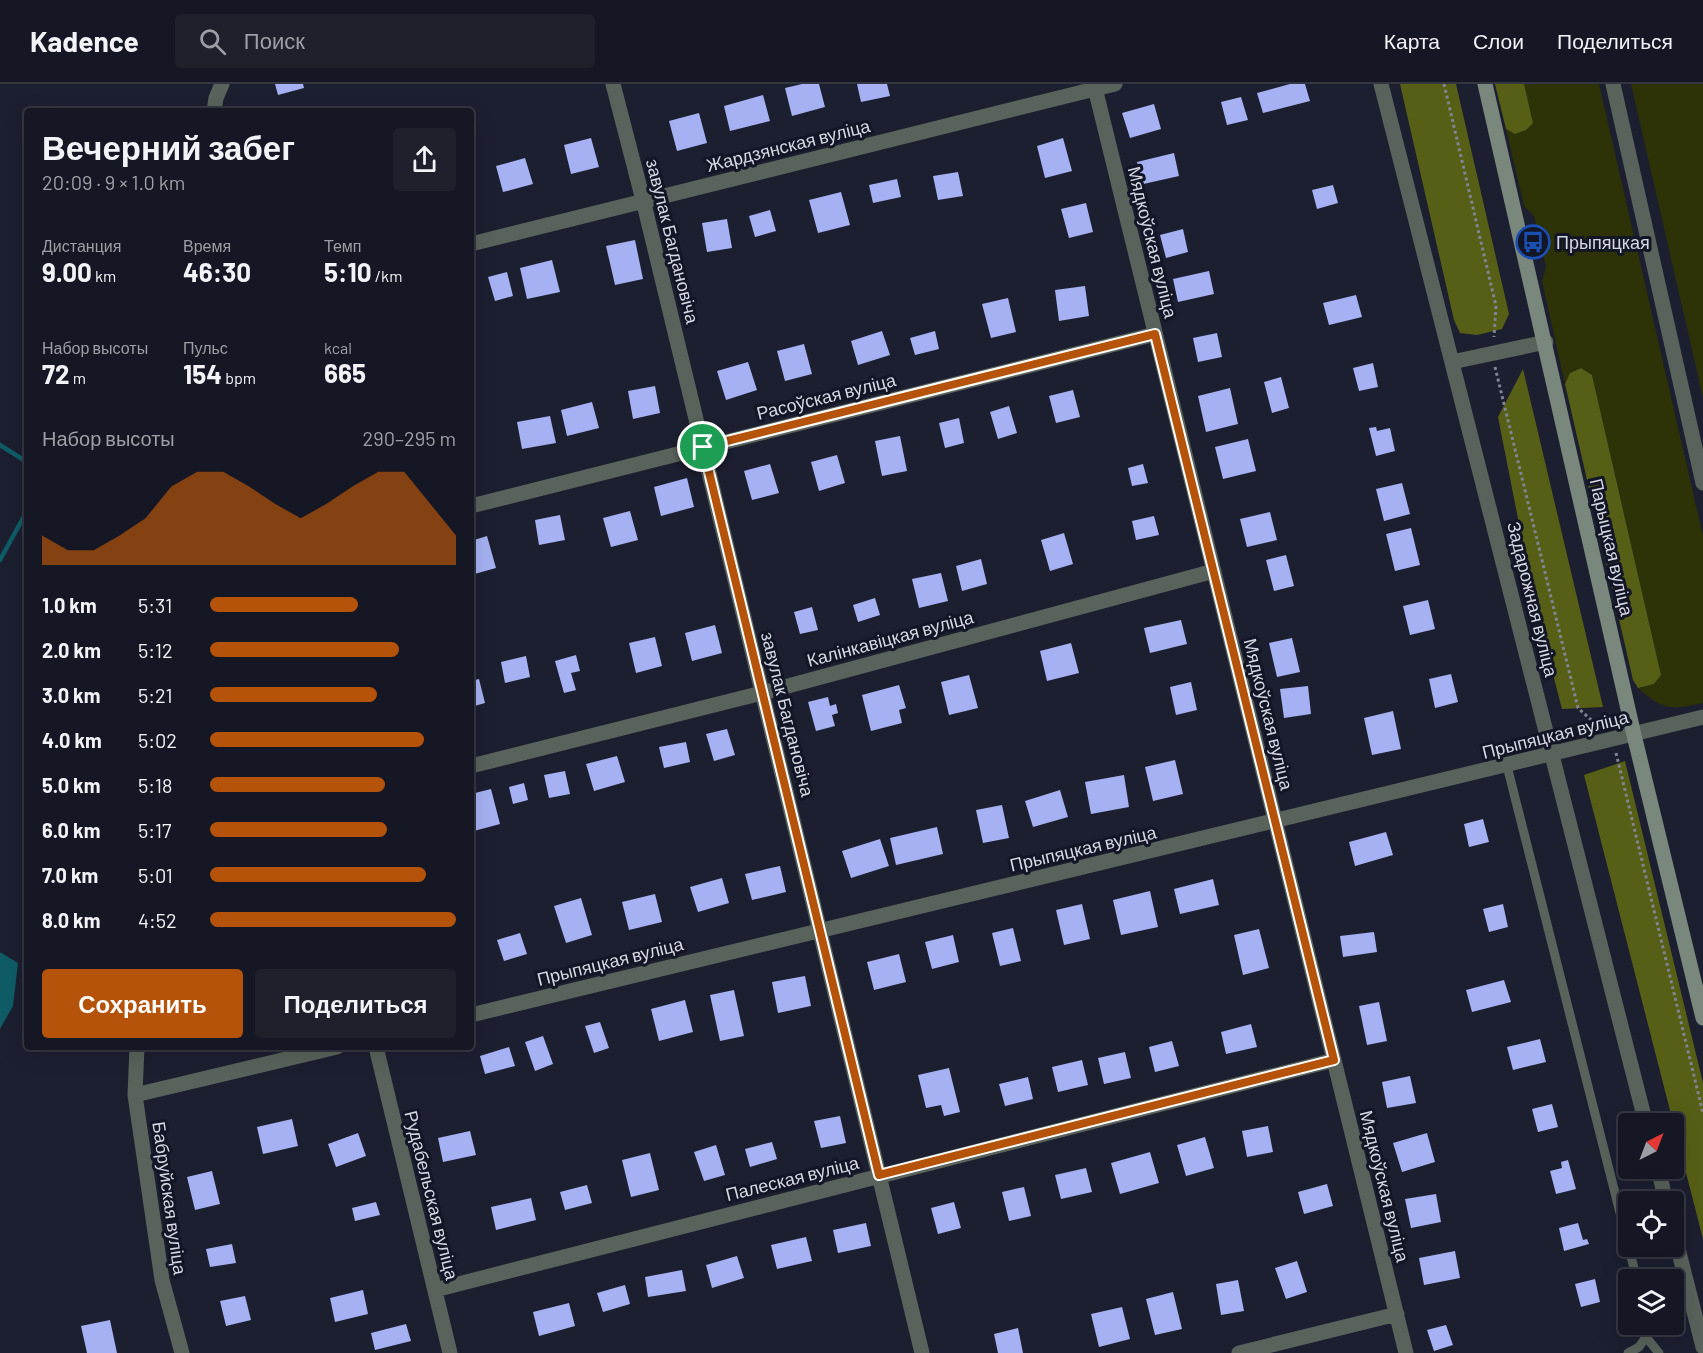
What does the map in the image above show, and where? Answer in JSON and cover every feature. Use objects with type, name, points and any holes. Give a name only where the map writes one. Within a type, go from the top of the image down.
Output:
[{"type":"main road","name":"Парыцкая вуліца","points":[[1485,84],[1635,735],[1699,985],[1703,1018]]},
{"type":"street","points":[[214,108],[222,84]]},
{"type":"street","name":"завулак Багдановіча","points":[[613,84],[644,200],[922,1353]]},
{"type":"street","name":"Жардзянская вуліца","points":[[474,243],[1094,86],[1115,84]]},
{"type":"street","name":"Задарожная вуліца","points":[[1381,84],[1643,1113]]},
{"type":"street","points":[[1613,84],[1698,443],[1703,483]]},
{"type":"street","name":"Мядкоўская вуліца","points":[[1094,86],[1406,1353]]},
{"type":"street","name":"Расоўская вуліца","points":[[474,505],[1155,334]]},
{"type":"street","points":[[1452,362],[1546,342]]},
{"type":"street","name":"Калінкавіцкая вуліца","points":[[474,765],[762,693],[1214,571]]},
{"type":"street","name":"Прыпяцкая вуліца","points":[[474,1014],[1703,717]]},
{"type":"street","name":"Бабруйская вуліца","points":[[137,1050],[135,1095],[162,1280],[182,1353]]},
{"type":"street","points":[[135,1095],[324,1050]]},
{"type":"street","name":"Рудабельская вуліца","points":[[377,1050],[450,1353]]},
{"type":"street","name":"Палеская вуліца","points":[[435,1290],[1334,1060]]},
{"type":"street","points":[[1680,1257],[1703,1347]]},
{"type":"street","points":[[1239,1353],[1397,1314]]},
{"type":"lane","points":[[1507,766],[1634,1269]]},
{"type":"lane","points":[[1628,1353],[1640,1347],[1646,1337],[1659,1353]]},
{"type":"path","points":[[1444,84],[1496,306],[1492,354],[1578,708],[1613,740],[1703,1113]]},
{"type":"shaded area","points":[[1524,84],[1599,84],[1703,536],[1703,703],[1668,707],[1654,701],[1638,688],[1654,684],[1661,675],[1592,375],[1581,368],[1570,373],[1565,384],[1542,281],[1546,267],[1534,216],[1524,206],[1506,129],[1515,134],[1533,123]]},
{"type":"shaded area","points":[[1631,84],[1703,84],[1703,398]]},
{"type":"shaded area","points":[[0,952],[18,963],[13,1006],[0,1029]]},
{"type":"green space","points":[[1400,84],[1456,84],[1509,314],[1502,329],[1477,335],[1460,333],[1454,320]]},
{"type":"green space","points":[[1495,84],[1524,84],[1533,123],[1526,130],[1515,134],[1506,129]]},
{"type":"green space","points":[[1581,368],[1592,375],[1661,675],[1654,684],[1638,688],[1633,680],[1565,384],[1570,373]]},
{"type":"green space","points":[[1523,369],[1603,707],[1562,709],[1535,605],[1498,417]]},
{"type":"green space","points":[[1625,761],[1703,1083],[1703,1239],[1684,1165],[1684,1113],[1671,1113],[1584,775]]},
{"type":"building","points":[[275,84],[303,84],[304,88],[278,95]]},
{"type":"building","points":[[802,84],[819,84],[825,107],[792,116],[785,88]]},
{"type":"building","points":[[857,84],[887,84],[890,96],[861,102]]},
{"type":"building","points":[[1290,84],[1305,84],[1310,101],[1263,113],[1257,93]]},
{"type":"building","points":[[763,95],[770,121],[730,131],[724,106]]},
{"type":"building","points":[[1241,97],[1248,120],[1227,125],[1221,102]]},
{"type":"building","points":[[1154,104],[1161,129],[1130,138],[1122,113]]},
{"type":"building","points":[[699,113],[707,143],[677,151],[669,121]]},
{"type":"building","points":[[591,138],[599,167],[571,174],[564,145]]},
{"type":"building","points":[[1063,138],[1072,171],[1045,178],[1037,146]]},
{"type":"building","points":[[1174,153],[1179,176],[1139,185],[1137,178],[1141,177],[1137,162]]},
{"type":"building","points":[[525,158],[533,184],[503,192],[496,166]]},
{"type":"building","points":[[958,172],[963,196],[938,200],[933,176]]},
{"type":"building","points":[[897,179],[901,197],[873,203],[869,185]]},
{"type":"building","points":[[1333,185],[1338,203],[1317,209],[1312,190]]},
{"type":"building","points":[[841,192],[850,225],[818,233],[809,200]]},
{"type":"building","points":[[1086,203],[1093,232],[1069,238],[1061,209]]},
{"type":"building","points":[[770,210],[776,231],[755,237],[749,216]]},
{"type":"building","points":[[727,219],[732,248],[707,252],[702,223]]},
{"type":"building","points":[[1183,229],[1188,252],[1166,258],[1160,235]]},
{"type":"building","points":[[635,240],[643,279],[615,285],[606,246]]},
{"type":"building","points":[[552,260],[560,292],[527,299],[520,268]]},
{"type":"building","points":[[1209,271],[1214,294],[1178,302],[1173,279]]},
{"type":"building","points":[[507,272],[513,296],[495,301],[488,277]]},
{"type":"building","points":[[1085,286],[1089,316],[1059,321],[1055,290]]},
{"type":"building","points":[[1356,295],[1362,317],[1329,325],[1323,303]]},
{"type":"building","points":[[1008,298],[1016,332],[991,338],[982,304]]},
{"type":"building","points":[[882,331],[890,355],[858,365],[851,341]]},
{"type":"building","points":[[935,331],[939,349],[915,355],[910,338]]},
{"type":"building","points":[[1217,333],[1222,357],[1198,362],[1193,338]]},
{"type":"building","points":[[804,344],[812,374],[785,381],[777,351]]},
{"type":"building","points":[[748,362],[757,390],[726,400],[717,371]]},
{"type":"building","points":[[1373,363],[1378,387],[1359,391],[1353,368]]},
{"type":"building","points":[[1281,377],[1289,408],[1272,413],[1264,382]]},
{"type":"building","points":[[655,386],[660,413],[633,419],[628,391]]},
{"type":"building","points":[[1230,388],[1238,424],[1206,432],[1198,396]]},
{"type":"building","points":[[1073,390],[1080,417],[1056,423],[1049,396]]},
{"type":"building","points":[[592,402],[599,428],[567,436],[561,410]]},
{"type":"building","points":[[1009,406],[1017,433],[998,439],[990,412]]},
{"type":"building","points":[[550,416],[556,443],[522,449],[517,422]]},
{"type":"building","points":[[959,418],[964,443],[945,448],[939,423]]},
{"type":"building","points":[[1376,427],[1377,431],[1390,428],[1395,451],[1376,456],[1369,428]]},
{"type":"building","points":[[900,436],[907,471],[882,476],[875,441]]},
{"type":"building","points":[[1248,439],[1256,471],[1223,479],[1215,447]]},
{"type":"building","points":[[837,455],[845,483],[819,491],[811,462]]},
{"type":"building","points":[[770,464],[779,493],[752,500],[744,471]]},
{"type":"building","points":[[1143,464],[1148,483],[1132,486],[1128,468]]},
{"type":"building","points":[[687,478],[694,507],[661,516],[654,487]]},
{"type":"building","points":[[1402,483],[1410,514],[1384,521],[1376,489]]},
{"type":"building","points":[[630,511],[638,540],[611,547],[603,518]]},
{"type":"building","points":[[1270,512],[1277,540],[1247,547],[1240,519]]},
{"type":"building","points":[[560,515],[565,540],[539,545],[535,520]]},
{"type":"building","points":[[1154,516],[1159,535],[1136,540],[1132,521]]},
{"type":"building","points":[[1411,528],[1420,565],[1395,571],[1386,534]]},
{"type":"building","points":[[1064,533],[1073,564],[1050,571],[1041,540]]},
{"type":"building","points":[[487,536],[496,568],[474,574],[474,540]]},
{"type":"building","points":[[1286,555],[1294,586],[1274,591],[1266,560]]},
{"type":"building","points":[[981,559],[987,584],[962,591],[956,566]]},
{"type":"building","points":[[941,573],[948,601],[919,608],[912,579]]},
{"type":"building","points":[[875,598],[880,615],[858,622],[853,605]]},
{"type":"building","points":[[1428,600],[1435,629],[1410,635],[1403,606]]},
{"type":"building","points":[[812,607],[818,630],[800,634],[794,612]]},
{"type":"building","points":[[1181,620],[1187,644],[1150,653],[1144,628]]},
{"type":"building","points":[[715,625],[722,653],[692,661],[685,633]]},
{"type":"building","points":[[655,637],[662,666],[636,673],[629,643]]},
{"type":"building","points":[[1292,638],[1300,672],[1277,677],[1269,643]]},
{"type":"building","points":[[1071,643],[1079,673],[1047,681],[1040,651]]},
{"type":"building","points":[[576,655],[580,671],[571,673],[576,690],[564,693],[555,661]]},
{"type":"building","points":[[526,656],[530,677],[505,683],[501,662]]},
{"type":"building","points":[[1451,674],[1458,702],[1435,708],[1429,679]]},
{"type":"building","points":[[969,675],[978,708],[949,715],[941,682]]},
{"type":"building","points":[[479,679],[485,703],[474,706],[474,680]]},
{"type":"building","points":[[1191,682],[1197,710],[1176,715],[1170,687]]},
{"type":"building","points":[[899,685],[906,708],[899,710],[902,723],[871,731],[862,695]]},
{"type":"building","points":[[1308,686],[1311,714],[1284,718],[1280,689]]},
{"type":"building","points":[[828,697],[830,706],[836,704],[838,713],[832,715],[835,726],[816,731],[808,702]]},
{"type":"building","points":[[1393,711],[1401,749],[1372,755],[1364,718]]},
{"type":"building","points":[[727,729],[735,755],[714,761],[706,734]]},
{"type":"building","points":[[686,742],[690,762],[664,768],[659,747]]},
{"type":"building","points":[[617,756],[625,782],[594,791],[586,764]]},
{"type":"building","points":[[1175,760],[1183,794],[1153,801],[1145,767]]},
{"type":"building","points":[[565,771],[570,794],[549,798],[544,775]]},
{"type":"building","points":[[1124,775],[1129,807],[1091,814],[1085,782]]},
{"type":"building","points":[[524,783],[528,800],[513,804],[509,787]]},
{"type":"building","points":[[491,789],[500,824],[474,831],[474,793]]},
{"type":"building","points":[[1060,790],[1068,817],[1033,827],[1025,801]]},
{"type":"building","points":[[1002,805],[1009,838],[983,843],[976,810]]},
{"type":"building","points":[[1483,819],[1489,842],[1469,847],[1464,824]]},
{"type":"building","points":[[937,827],[943,854],[896,865],[890,838]]},
{"type":"building","points":[[1386,832],[1393,855],[1355,866],[1349,842]]},
{"type":"building","points":[[880,839],[889,866],[851,878],[842,851]]},
{"type":"building","points":[[780,866],[786,892],[752,900],[745,874]]},
{"type":"building","points":[[722,878],[729,903],[698,912],[690,887]]},
{"type":"building","points":[[1213,879],[1219,905],[1180,914],[1174,889]]},
{"type":"building","points":[[1150,891],[1158,927],[1121,935],[1113,900]]},
{"type":"building","points":[[655,894],[662,922],[629,930],[622,902]]},
{"type":"building","points":[[581,898],[592,935],[566,943],[554,906]]},
{"type":"building","points":[[1082,904],[1090,939],[1064,945],[1056,910]]},
{"type":"building","points":[[1503,904],[1508,927],[1489,932],[1483,909]]},
{"type":"building","points":[[1013,928],[1021,961],[1000,966],[992,933]]},
{"type":"building","points":[[1259,929],[1269,968],[1243,975],[1234,935]]},
{"type":"building","points":[[1374,932],[1377,952],[1343,957],[1340,936]]},
{"type":"building","points":[[520,933],[527,954],[504,961],[497,940]]},
{"type":"building","points":[[953,935],[959,962],[932,969],[925,942]]},
{"type":"building","points":[[899,954],[906,982],[874,990],[867,962]]},
{"type":"building","points":[[805,976],[811,1006],[778,1013],[772,982]]},
{"type":"building","points":[[1504,980],[1511,1002],[1472,1012],[1466,990]]},
{"type":"building","points":[[734,990],[744,1036],[720,1041],[710,995]]},
{"type":"building","points":[[685,1000],[693,1032],[659,1041],[651,1009]]},
{"type":"building","points":[[1379,1002],[1387,1041],[1367,1045],[1359,1006]]},
{"type":"building","points":[[600,1022],[609,1048],[594,1053],[585,1026]]},
{"type":"building","points":[[1251,1024],[1257,1047],[1226,1054],[1221,1032]]},
{"type":"building","points":[[543,1036],[553,1064],[535,1071],[525,1042]]},
{"type":"building","points":[[1540,1039],[1546,1062],[1513,1070],[1507,1047]]},
{"type":"building","points":[[1172,1041],[1179,1066],[1155,1072],[1149,1047]]},
{"type":"building","points":[[509,1047],[515,1066],[485,1074],[480,1056]]},
{"type":"building","points":[[1125,1052],[1131,1078],[1104,1084],[1098,1058]]},
{"type":"building","points":[[1082,1060],[1088,1085],[1058,1092],[1052,1067]]},
{"type":"building","points":[[949,1068],[960,1112],[944,1116],[941,1105],[926,1108],[918,1075]]},
{"type":"building","points":[[1410,1076],[1416,1103],[1387,1108],[1382,1082]]},
{"type":"building","points":[[1028,1077],[1033,1099],[1005,1106],[999,1084]]},
{"type":"building","points":[[1552,1104],[1558,1127],[1538,1132],[1532,1109]]},
{"type":"building","points":[[840,1116],[846,1143],[821,1148],[814,1121]]},
{"type":"building","points":[[292,1119],[298,1146],[263,1154],[257,1127]]},
{"type":"building","points":[[1268,1126],[1273,1152],[1247,1157],[1242,1131]]},
{"type":"building","points":[[470,1131],[476,1155],[443,1162],[438,1138]]},
{"type":"building","points":[[358,1133],[366,1156],[336,1167],[328,1144]]},
{"type":"building","points":[[1427,1133],[1435,1162],[1402,1172],[1393,1143]]},
{"type":"building","points":[[1205,1137],[1214,1168],[1186,1176],[1177,1145]]},
{"type":"building","points":[[772,1142],[777,1159],[750,1167],[745,1149]]},
{"type":"building","points":[[716,1145],[725,1175],[704,1181],[694,1152]]},
{"type":"building","points":[[1150,1152],[1159,1183],[1120,1194],[1111,1163]]},
{"type":"building","points":[[650,1153],[659,1190],[631,1197],[622,1160]]},
{"type":"building","points":[[1568,1160],[1576,1189],[1556,1194],[1550,1171],[1562,1168],[1561,1162]]},
{"type":"building","points":[[1086,1168],[1092,1192],[1061,1199],[1055,1175]]},
{"type":"building","points":[[212,1171],[220,1204],[195,1210],[187,1177]]},
{"type":"building","points":[[1327,1184],[1333,1206],[1304,1214],[1298,1192]]},
{"type":"building","points":[[587,1185],[592,1203],[565,1210],[560,1192]]},
{"type":"building","points":[[1024,1187],[1031,1216],[1009,1221],[1002,1192]]},
{"type":"building","points":[[1436,1194],[1441,1222],[1411,1228],[1405,1199]]},
{"type":"building","points":[[531,1198],[536,1220],[496,1230],[491,1207]]},
{"type":"building","points":[[376,1202],[380,1215],[355,1221],[352,1208]]},
{"type":"building","points":[[954,1202],[961,1228],[938,1234],[931,1208]]},
{"type":"building","points":[[866,1223],[871,1246],[838,1253],[833,1230]]},
{"type":"building","points":[[1578,1223],[1583,1240],[1587,1239],[1589,1244],[1564,1251],[1559,1228]]},
{"type":"building","points":[[806,1237],[812,1261],[777,1269],[771,1245]]},
{"type":"building","points":[[232,1244],[236,1263],[210,1267],[206,1249]]},
{"type":"building","points":[[1455,1251],[1460,1278],[1424,1285],[1419,1258]]},
{"type":"building","points":[[737,1256],[744,1278],[712,1288],[706,1265]]},
{"type":"building","points":[[1297,1261],[1307,1292],[1286,1299],[1275,1268]]},
{"type":"building","points":[[682,1270],[686,1291],[648,1297],[645,1277]]},
{"type":"building","points":[[1595,1279],[1600,1302],[1581,1307],[1575,1284]]},
{"type":"building","points":[[1238,1280],[1244,1311],[1221,1315],[1216,1284]]},
{"type":"building","points":[[625,1285],[630,1304],[603,1312],[597,1293]]},
{"type":"building","points":[[363,1290],[368,1314],[335,1322],[330,1298]]},
{"type":"building","points":[[1173,1292],[1182,1329],[1155,1335],[1146,1299]]},
{"type":"building","points":[[245,1296],[251,1320],[226,1326],[220,1301]]},
{"type":"building","points":[[569,1303],[575,1326],[539,1336],[533,1312]]},
{"type":"building","points":[[1122,1307],[1130,1339],[1099,1347],[1091,1314]]},
{"type":"building","points":[[110,1320],[117,1353],[87,1353],[81,1326]]},
{"type":"building","points":[[406,1324],[411,1341],[375,1350],[371,1333]]},
{"type":"building","points":[[1446,1325],[1453,1345],[1434,1351],[1427,1330]]},
{"type":"building","points":[[1018,1328],[1023,1353],[998,1353],[994,1334]]},
{"type":"waterway","points":[[0,445],[24,460]]},
{"type":"waterway","points":[[0,560],[24,516]]},
{"type":"place","name":"Прыпяцкая","points":[[1533,242]]},
{"type":"route","points":[[1155,334],[1334,1060],[879,1175],[703,447],[1155,334]]}]
